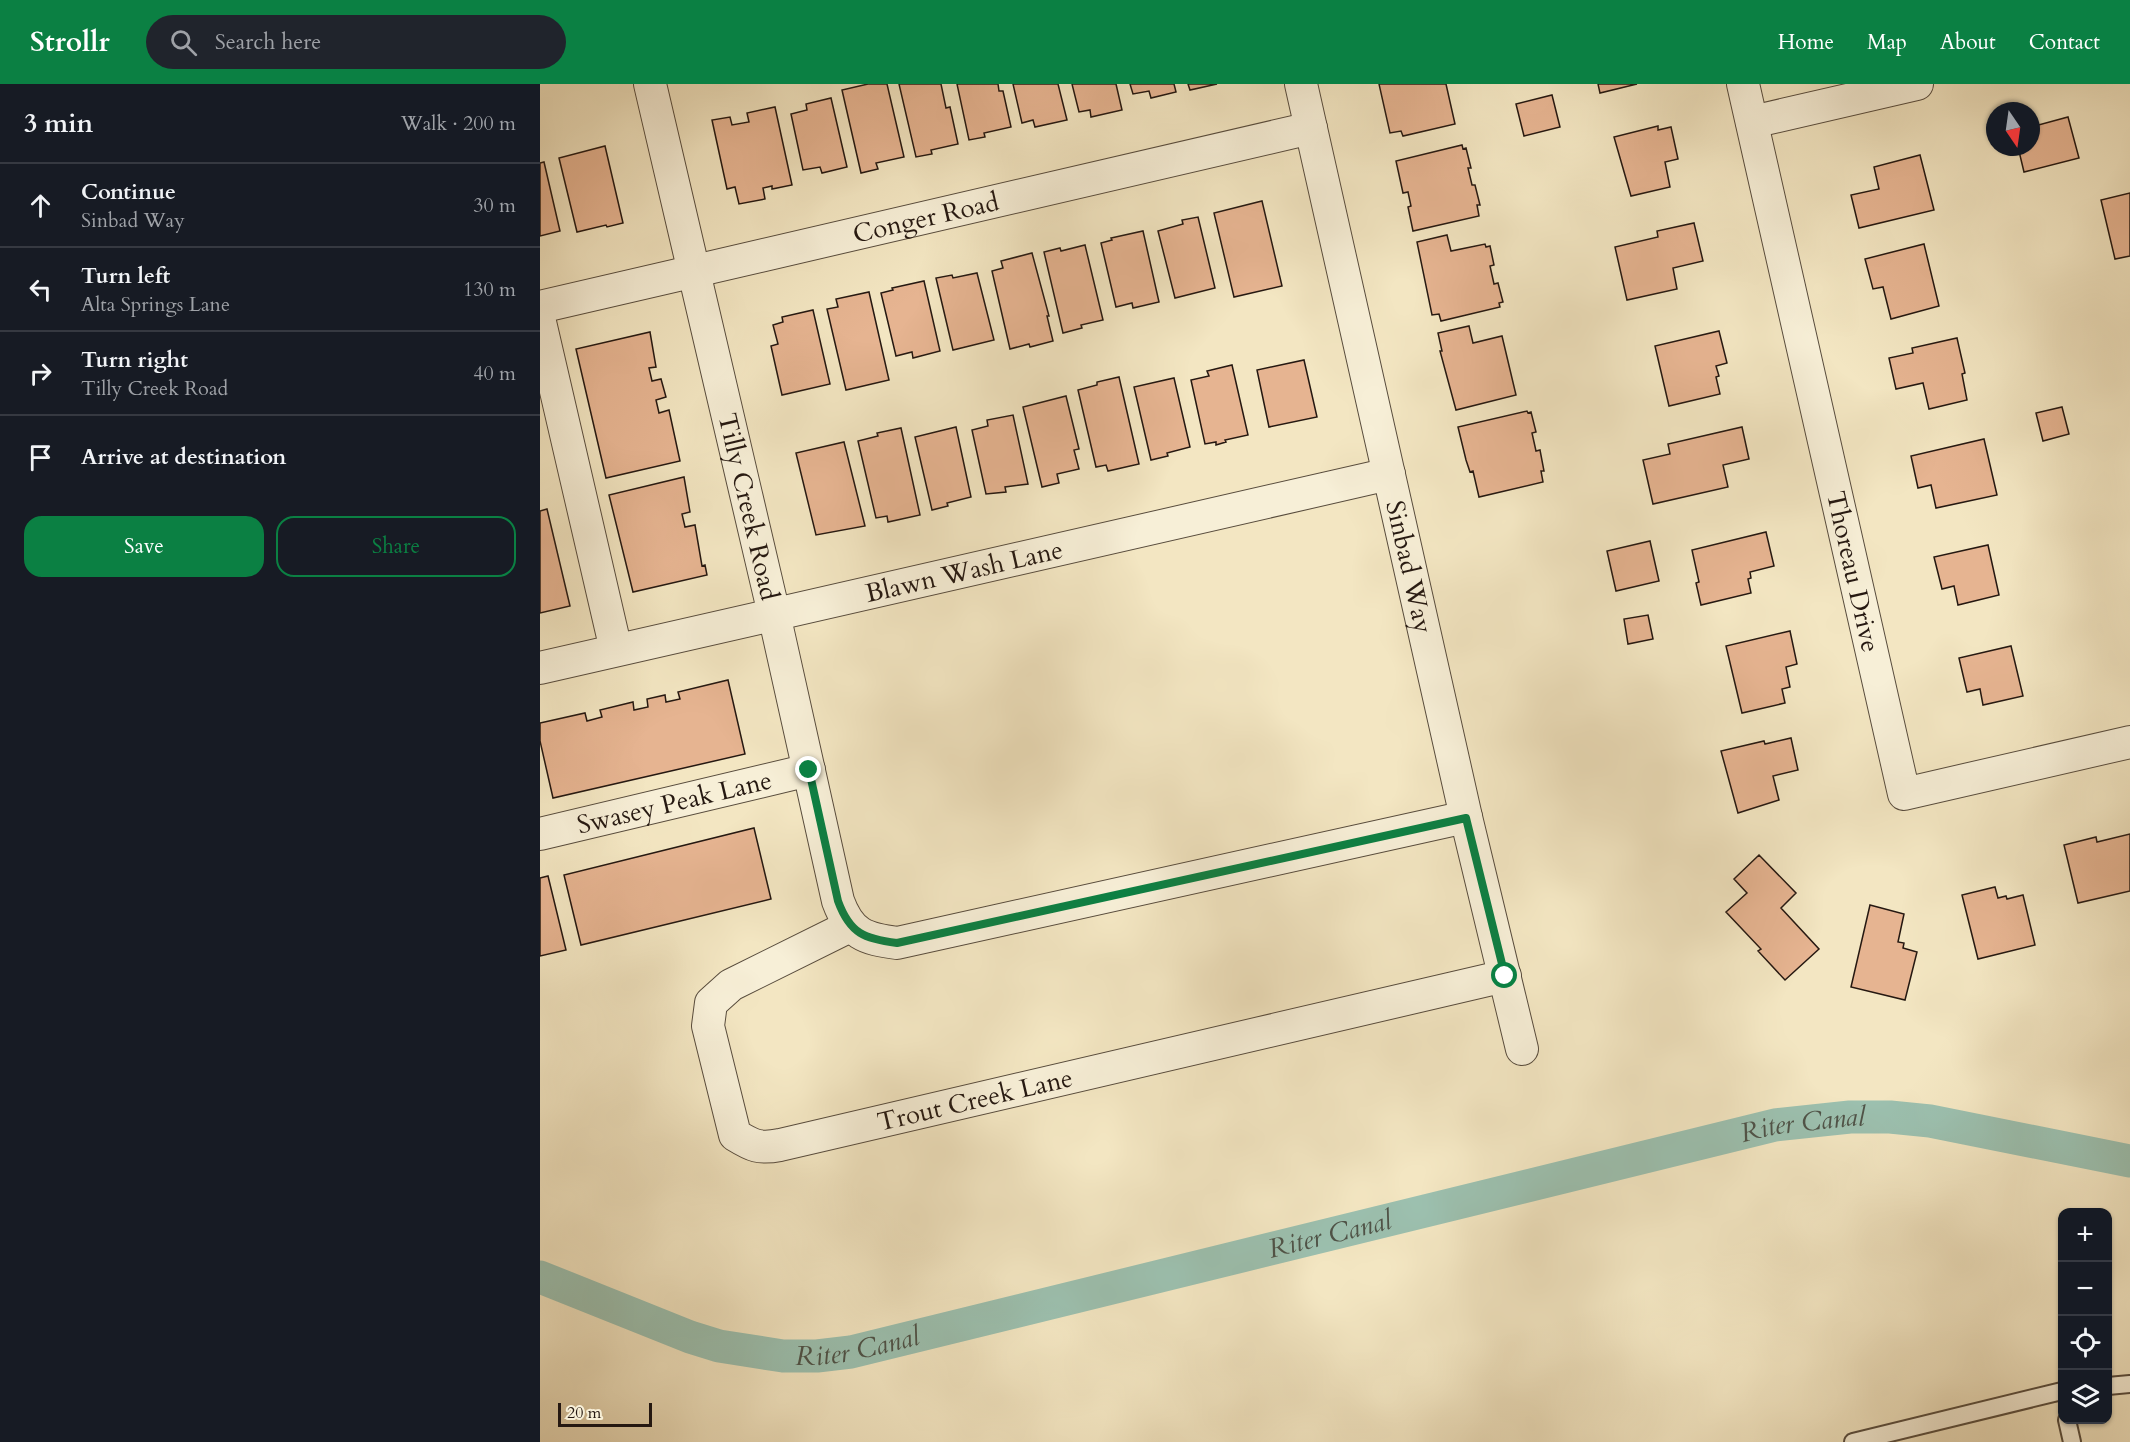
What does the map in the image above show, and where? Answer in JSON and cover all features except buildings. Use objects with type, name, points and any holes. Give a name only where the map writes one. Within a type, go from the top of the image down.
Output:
[{"type":"street","name":"Tilly Creek Road","points":[[650,84],[774,614],[838,901],[850,926]]},
{"type":"street","name":"Sinbad Way","points":[[1301,84],[1466,818],[1522,1048]]},
{"type":"street","points":[[1743,84],[1752,122],[1917,84]]},
{"type":"street","name":"Thoreau Drive","points":[[1752,122],[1904,794],[2130,742]]},
{"type":"street","name":"Conger Road","points":[[540,307],[1311,128]]},
{"type":"street","points":[[540,322],[616,650]]},
{"type":"street","name":"Blawn Wash Lane","points":[[540,668],[1389,474]]},
{"type":"street","name":"Swasey Peak Lane","points":[[540,834],[809,770]]},
{"type":"street","points":[[850,926],[871,940],[897,943],[1466,818]]},
{"type":"street","name":"Trout Creek Lane","points":[[850,926],[731,985],[711,1003],[708,1026],[735,1135],[753,1147],[767,1148],[1505,976]]},
{"type":"lane","points":[[2112,1386],[2130,1384]]},
{"type":"lane","points":[[1853,1442],[2058,1396]]},
{"type":"lane","points":[[2068,1424],[2072,1442]]},
{"type":"waterway","name":"Riter Canal","points":[[540,1277],[690,1337],[719,1346],[783,1356],[817,1356],[851,1352],[1775,1125],[1850,1117],[1890,1117],[1930,1121],[2130,1161]]},
{"type":"route","points":[[809,770],[838,901],[850,926],[871,940],[897,943],[1466,818],[1505,976]]}]
